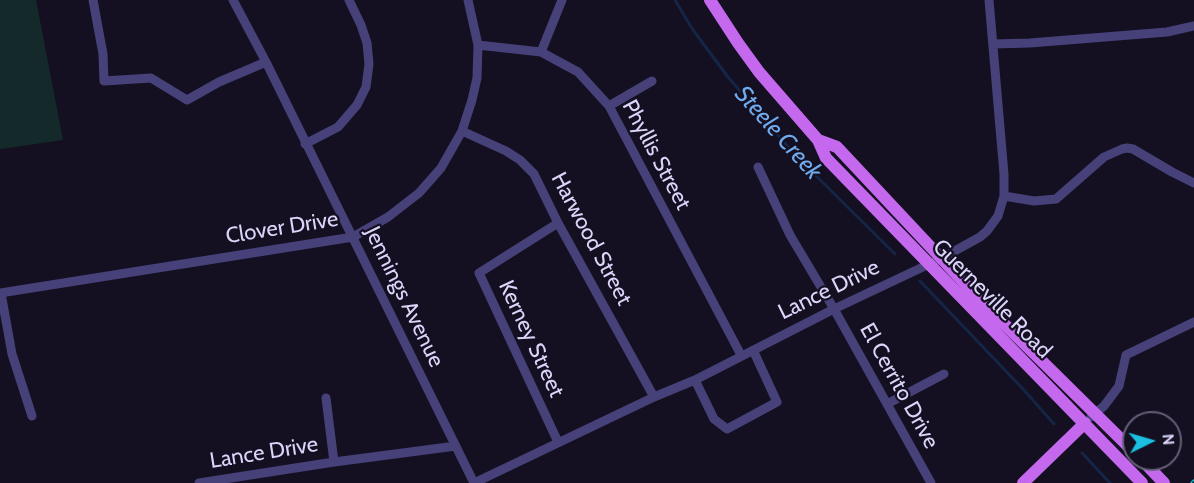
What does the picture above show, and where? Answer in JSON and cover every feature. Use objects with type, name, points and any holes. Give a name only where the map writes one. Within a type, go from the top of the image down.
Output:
[{"type":"main road","name":"Guerneville Road","points":[[710,0],[759,72],[818,140],[826,158],[1142,483]]},
{"type":"main road","name":"Guerneville Road","points":[[818,140],[837,147],[984,303],[1122,440]]},
{"type":"main road","points":[[1023,483],[1085,423]]},
{"type":"main road","points":[[1152,471],[1164,483]]},
{"type":"street","points":[[93,0],[103,54],[104,81],[151,78],[187,100],[219,82],[266,62]]},
{"type":"street","name":"Jennings Avenue","points":[[233,0],[266,62],[474,483]]},
{"type":"street","points":[[305,144],[338,127],[357,105],[366,87],[369,64],[367,44],[349,0]]},
{"type":"street","name":"Clover Drive","points":[[32,416],[12,354],[1,293],[353,237],[388,217],[419,193],[441,168],[462,131],[477,78],[478,45],[468,0]]},
{"type":"street","points":[[541,52],[562,0]]},
{"type":"street","name":"Lance Drive","points":[[474,483],[654,397],[695,380],[834,309],[942,258],[987,231],[998,216],[1005,195],[988,0]]},
{"type":"street","points":[[993,44],[1167,32],[1194,26]]},
{"type":"street","name":"Phyllis Street","points":[[478,45],[541,52],[578,72],[609,106],[741,355]]},
{"type":"street","points":[[609,106],[652,81]]},
{"type":"street","name":"Harwood Street","points":[[462,131],[506,151],[520,160],[534,174],[654,397]]},
{"type":"street","points":[[1005,195],[1034,201],[1056,198],[1104,157],[1122,148],[1133,149],[1194,183]]},
{"type":"street","name":"El Cerrito Drive","points":[[758,167],[790,235],[931,483]]},
{"type":"street","name":"Kerney Street","points":[[558,222],[479,273],[558,442]]},
{"type":"street","points":[[1085,423],[1104,406],[1119,386],[1126,355],[1194,322]]},
{"type":"street","points":[[695,380],[714,419],[727,429],[777,402],[753,350]]},
{"type":"street","points":[[886,404],[944,374]]},
{"type":"street","name":"Lance Drive","points":[[326,398],[334,462]]},
{"type":"street","name":"Lance Drive","points":[[200,483],[456,446]]},
{"type":"green space","points":[[0,0],[36,0],[63,140],[0,149]]},
{"type":"waterway","name":"Steele Creek","points":[[675,0],[693,30],[728,77],[795,155],[895,254]]},
{"type":"waterway","name":"Steele Creek","points":[[920,281],[1054,424]]},
{"type":"waterway","name":"Steele Creek","points":[[1082,453],[1110,483]]}]
